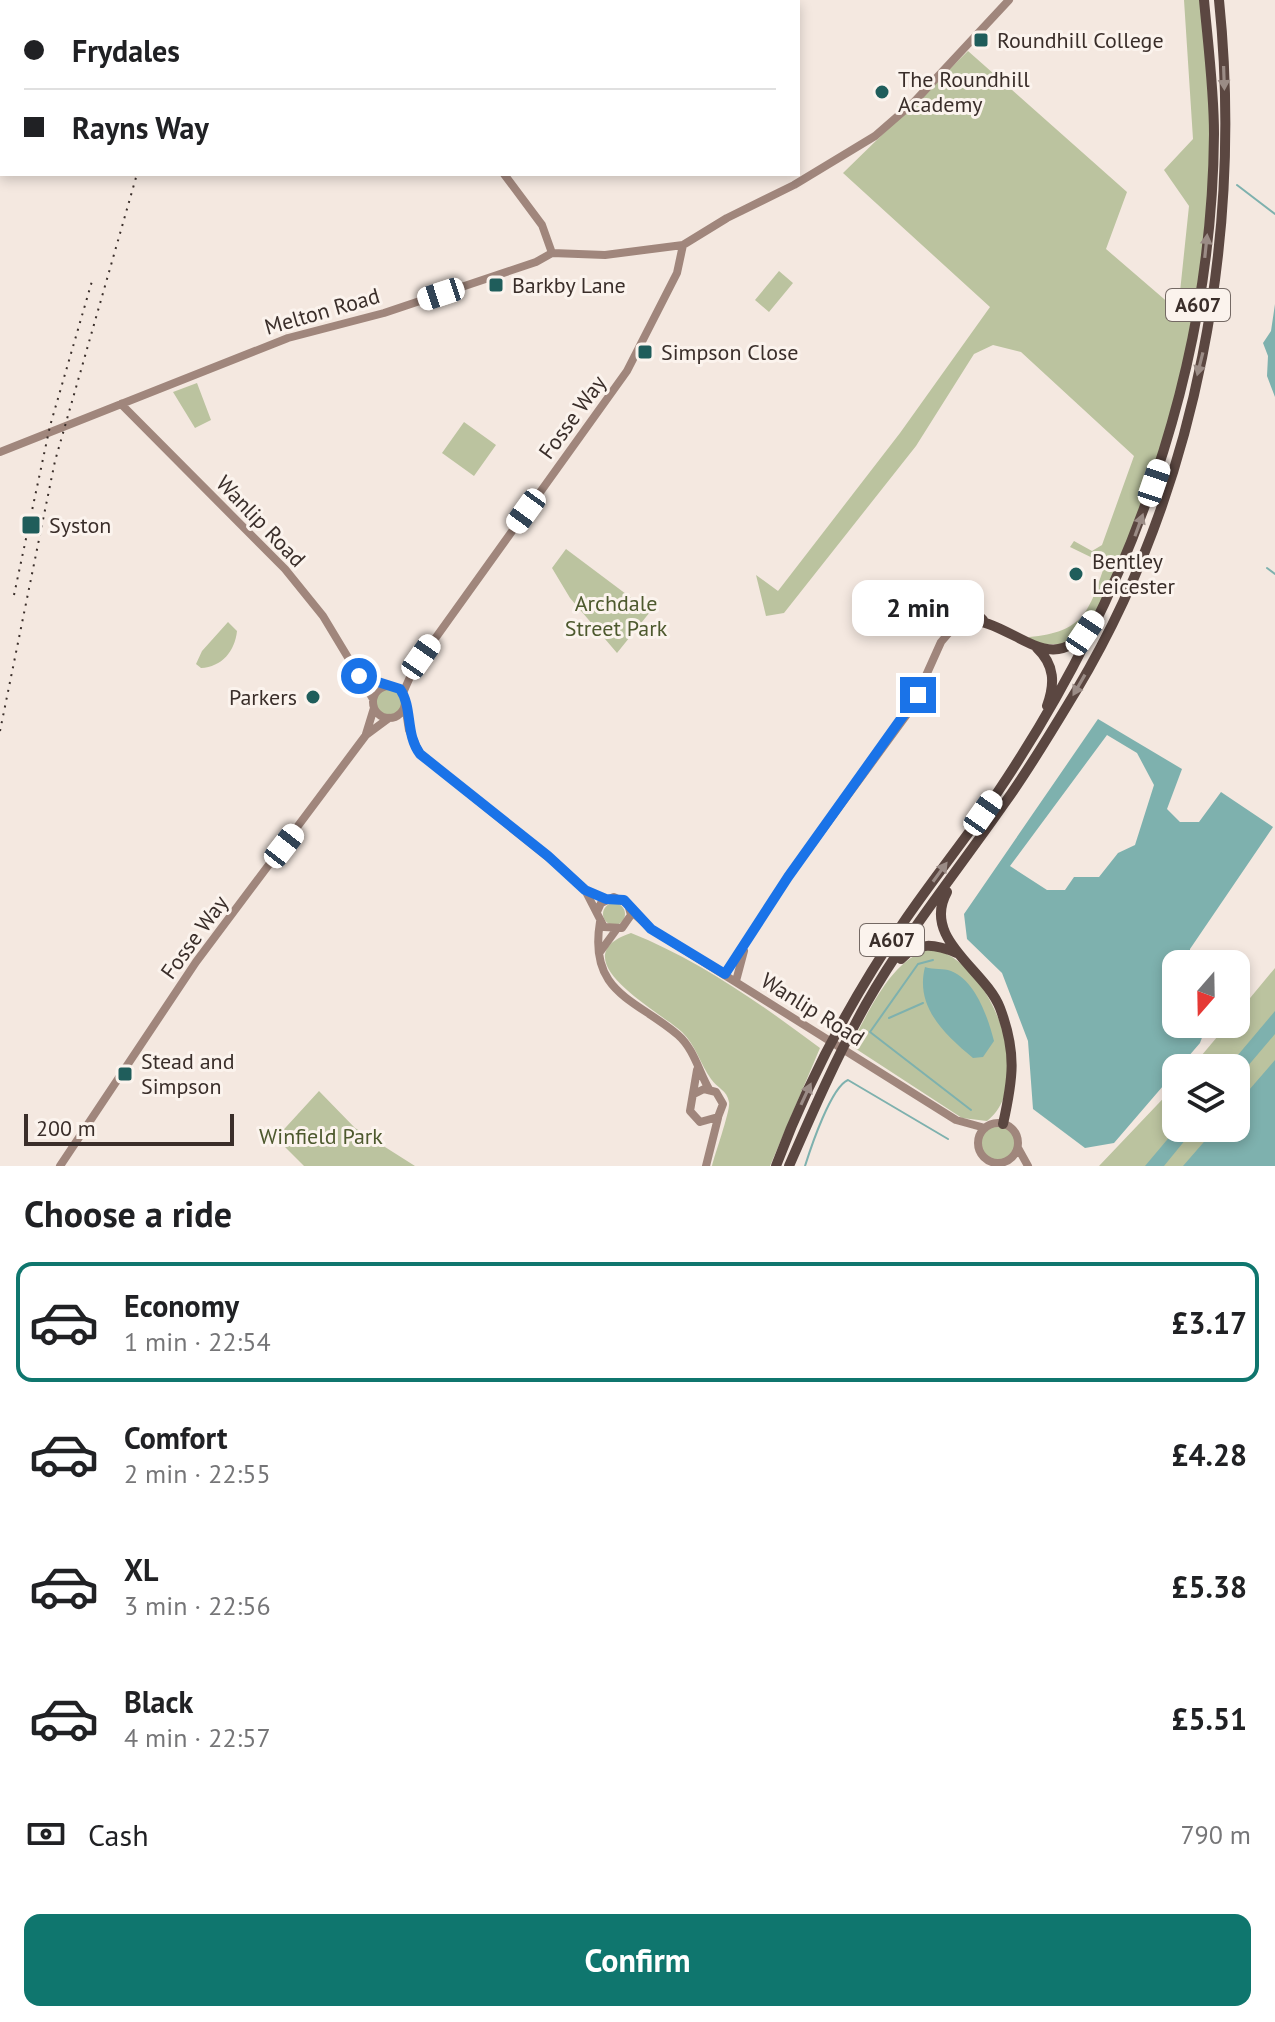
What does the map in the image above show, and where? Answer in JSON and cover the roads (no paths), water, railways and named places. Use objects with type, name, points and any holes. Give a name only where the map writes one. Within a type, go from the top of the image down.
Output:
[{"type":"highway","name":"A607","points":[[776,1166],[825,1055],[866,981],[1063,688],[1129,554],[1168,441],[1191,346],[1203,273],[1214,132],[1204,0]]},
{"type":"highway","name":"A607","points":[[789,1166],[836,1061],[883,977],[1007,800],[1093,661],[1137,566],[1169,480],[1204,348],[1221,234],[1226,132],[1219,0]]},
{"type":"highway","points":[[965,602],[986,622],[1032,644],[1060,651],[1076,644],[1109,597]]},
{"type":"highway","points":[[960,621],[986,622]]},
{"type":"highway","points":[[1032,644],[1045,656],[1053,676],[1052,689],[1036,731]]},
{"type":"highway","points":[[966,858],[940,911],[943,930],[957,953],[982,978],[999,1005],[1008,1033],[1015,1061],[1003,1124]]},
{"type":"highway","points":[[883,977],[914,948],[931,945],[957,953]]},
{"type":"street","name":"Melton Road","points":[[0,452],[288,338],[384,313],[536,262],[552,253],[605,255],[683,245],[875,136],[924,91],[1009,0]]},
{"type":"street","points":[[505,176],[542,225],[552,253]]},
{"type":"street","name":"Fosse Way","points":[[403,693],[409,675],[627,371],[677,273],[683,245]]},
{"type":"street","name":"Wanlip Road","points":[[121,404],[285,569],[323,616],[374,704]]},
{"type":"street","points":[[725,974],[744,950],[788,877],[911,709],[941,642],[967,612],[965,602],[956,595],[945,597],[939,605],[941,642]]},
{"type":"street","points":[[940,615],[950,623],[960,621]]},
{"type":"street","name":"Fosse Way","points":[[388,686],[409,675]]},
{"type":"street","points":[[359,676],[403,693],[409,730],[420,754],[537,847],[585,890],[606,899],[620,898],[630,910],[626,925],[616,930],[600,953]]},
{"type":"street","points":[[366,735],[374,704],[388,686]]},
{"type":"street","points":[[374,704],[409,730]]},
{"type":"street","points":[[366,735],[405,705]]},
{"type":"street","name":"Fosse Way","points":[[60,1166],[188,974],[366,735]]},
{"type":"street","points":[[585,890],[600,922],[600,953],[604,972],[621,996],[680,1037],[709,1089],[721,1097],[722,1111],[710,1143],[706,1166]]},
{"type":"street","points":[[597,912],[606,899]]},
{"type":"street","name":"Wanlip Road","points":[[630,910],[651,929],[956,1120],[985,1128]]},
{"type":"street","points":[[600,922],[616,930]]},
{"type":"street","name":"Wanlip Road","points":[[626,925],[651,929]]},
{"type":"street","points":[[736,981],[744,950]]},
{"type":"street","points":[[697,1070],[690,1111],[700,1122],[710,1143]]},
{"type":"street","points":[[694,1094],[709,1089]]},
{"type":"street","points":[[700,1122],[718,1117]]},
{"type":"street","name":"Wanlip Road","points":[[956,1120],[979,1150]]},
{"type":"street","points":[[1020,1166],[1007,1161],[990,1162],[979,1150],[978,1141],[985,1128],[1003,1124],[1014,1131],[1018,1148],[1028,1166]]},
{"type":"street","points":[[1007,1161],[1018,1148]]},
{"type":"water","points":[[1275,304],[1275,397],[1267,376],[1268,356],[1263,343],[1271,331]]},
{"type":"water","points":[[1098,719],[1182,769],[1167,809],[1180,822],[1199,822],[1221,792],[1273,827],[1190,950],[1162,950],[1162,1038],[1202,1038],[1191,1054],[1162,1054],[1162,1087],[1114,1143],[1085,1148],[1033,1109],[1028,1041],[1002,973],[967,939],[964,914]],"holes":[[[1107,735],[1137,753],[1154,785],[1135,845],[1118,853],[1099,877],[1074,877],[1065,890],[1047,890],[1010,866]]]},
{"type":"water","points":[[925,967],[951,971],[974,991],[994,1041],[983,1057],[973,1058],[951,1039],[934,1018],[924,994]]},
{"type":"water","points":[[1275,1011],[1275,1034],[1250,1063],[1250,1054],[1239,1054]]},
{"type":"water","points":[[1275,1060],[1275,1166],[1183,1166],[1204,1142],[1250,1142],[1250,1089]]},
{"type":"water","points":[[1165,1142],[1184,1142],[1164,1166],[1145,1166]]},
{"type":"waterway","points":[[1237,185],[1275,214]]},
{"type":"waterway","points":[[1267,568],[1275,574]]},
{"type":"waterway","points":[[933,960],[918,964],[870,1032],[971,1110]]},
{"type":"waterway","points":[[889,1018],[923,1003]]},
{"type":"waterway","points":[[805,1166],[829,1105],[848,1080],[948,1139]]},
{"type":"railway","points":[[0,731],[55,461],[136,176]]},
{"type":"railway","points":[[14,595],[50,426],[92,281]]},
{"type":"place","name":"Roundhill College","points":[[981,40]]},
{"type":"place","name":"The Roundhill Academy","points":[[882,92]]},
{"type":"place","name":"Barkby Lane","points":[[496,285]]},
{"type":"place","name":"Simpson Close","points":[[645,352]]},
{"type":"place","name":"Syston","points":[[31,525]]},
{"type":"place","name":"Bentley Leicester","points":[[1076,574]]},
{"type":"place","name":"Parkers","points":[[313,697]]},
{"type":"place","name":"Stead and Simpson","points":[[125,1074]]},
{"type":"park label","name":"Archdale Street Park","points":[[616,616]]},
{"type":"park label","name":"Winfield Park","points":[[321,1136]]}]
